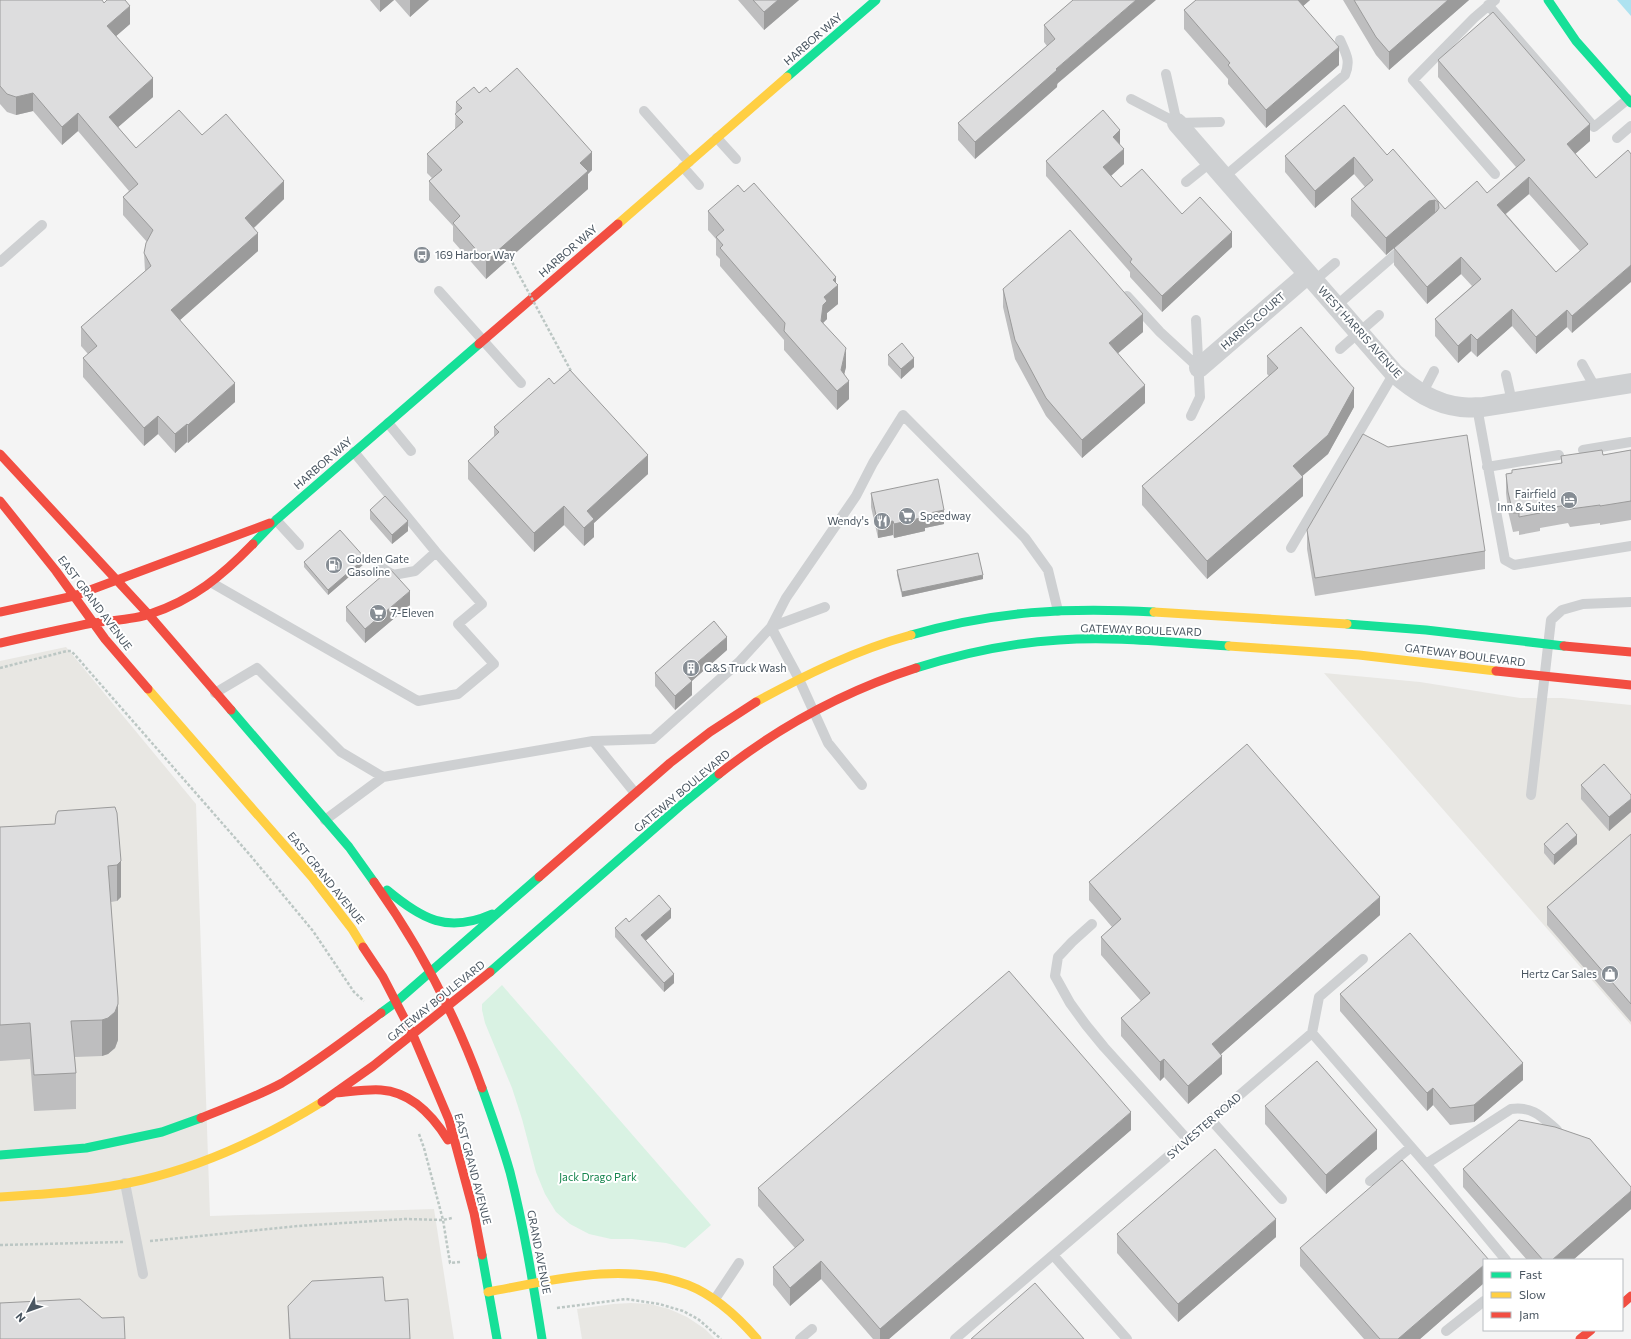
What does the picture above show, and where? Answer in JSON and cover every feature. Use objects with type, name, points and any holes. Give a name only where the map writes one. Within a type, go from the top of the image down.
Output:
[{"type":"main road","name":"HARBOR WAY","points":[[0,643],[94,623],[149,615],[182,601],[212,583],[234,564],[276,520],[876,0]]},
{"type":"main road","points":[[1548,0],[1558,18],[1629,101]]},
{"type":"main road","points":[[0,454],[149,615],[349,847],[370,875],[402,926],[447,1009]]},
{"type":"main road","name":"EAST GRAND AVENUE","points":[[0,501],[56,571],[106,641],[320,887],[361,942],[383,977],[414,1035],[446,1114],[474,1213],[488,1292]]},
{"type":"main road","name":"HARBOR WAY","points":[[0,612],[74,596],[276,520]]},
{"type":"main road","name":"GATEWAY BOULEVARD","points":[[0,1155],[86,1148],[162,1132],[203,1118],[245,1101],[281,1083],[320,1059],[396,1002],[692,744],[742,709],[798,677],[879,645],[938,628],[972,620],[1005,615],[1058,611],[1117,610],[1379,626],[1631,652]]},
{"type":"main road","name":"GATEWAY BOULEVARD","points":[[0,1198],[50,1194],[125,1184],[186,1167],[220,1154],[265,1133],[335,1093],[414,1035],[497,968],[702,786],[774,735],[813,712],[869,685],[944,659],[1010,645],[1078,638],[1117,639],[1333,652],[1508,672],[1545,678],[1631,685]]},
{"type":"main road","points":[[370,875],[407,906],[423,916],[441,921],[471,923],[490,915],[510,902]]},
{"type":"main road","name":"GRAND AVENUE","points":[[447,1009],[477,1075],[509,1170],[534,1285],[542,1339]]},
{"type":"main road","points":[[335,1093],[383,1090],[410,1098],[438,1124],[460,1162]]},
{"type":"main road","points":[[496,1339],[488,1292],[559,1280],[637,1273],[655,1275],[674,1280],[715,1299],[746,1326],[757,1339]]},
{"type":"main road","points":[[1623,1303],[1631,1296]]},
{"type":"main road","points":[[1580,1339],[1589,1331]]},
{"type":"street","name":"WEST HARRIS AVENUE","points":[[1177,124],[1394,373],[1413,389],[1437,402],[1461,408],[1512,402],[1631,383]]},
{"type":"street","name":"HARRIS COURT","points":[[1199,368],[1311,277]]},
{"type":"lane","points":[[1495,174],[1413,80],[1492,3],[1594,127],[1629,101]]},
{"type":"lane","points":[[1224,177],[1345,75],[1349,59],[1340,40]]},
{"type":"lane","points":[[1166,74],[1177,124]]},
{"type":"lane","points":[[1131,99],[1177,124],[1220,122]]},
{"type":"lane","points":[[644,111],[686,165],[699,185]]},
{"type":"lane","points":[[1617,138],[1631,126]]},
{"type":"lane","points":[[717,138],[736,159]]},
{"type":"lane","points":[[1186,182],[1211,162]]},
{"type":"lane","points":[[0,262],[42,225]]},
{"type":"lane","points":[[1336,306],[1414,239]]},
{"type":"lane","points":[[1311,277],[1335,263]]},
{"type":"lane","points":[[1118,286],[1160,332],[1199,368]]},
{"type":"lane","points":[[439,291],[521,383]]},
{"type":"lane","points":[[1340,349],[1379,315]]},
{"type":"lane","points":[[1191,416],[1200,397],[1196,320]]},
{"type":"lane","points":[[1582,364],[1596,389]]},
{"type":"lane","points":[[1422,394],[1434,371]]},
{"type":"lane","points":[[1291,548],[1394,373]]},
{"type":"lane","points":[[1506,375],[1512,402]]},
{"type":"lane","points":[[1476,407],[1504,560],[1514,565],[1631,546]]},
{"type":"lane","points":[[325,820],[383,777],[593,742],[653,739],[739,662],[771,627],[786,598],[856,496],[873,463],[903,415],[1025,538],[1048,570],[1058,611]]},
{"type":"lane","points":[[388,423],[412,451]]},
{"type":"lane","points":[[1584,450],[1631,442]]},
{"type":"lane","points":[[212,583],[418,701],[458,694],[494,664],[458,624],[482,604],[436,552],[354,452]]},
{"type":"lane","points":[[1488,467],[1559,454]]},
{"type":"lane","points":[[276,520],[299,545]]},
{"type":"lane","points":[[379,566],[393,576],[415,571],[436,552]]},
{"type":"lane","points":[[1531,795],[1551,620],[1562,610],[1583,604],[1631,602]]},
{"type":"lane","points":[[771,627],[825,607]]},
{"type":"lane","points":[[771,627],[798,677],[828,743],[862,785]]},
{"type":"lane","points":[[216,693],[257,668],[340,752],[383,777]]},
{"type":"lane","points":[[593,742],[635,793]]},
{"type":"lane","points":[[1092,924],[1058,957],[1055,976],[1070,1004],[1090,1031],[1188,1140]]},
{"type":"lane","points":[[1363,959],[1319,997],[1312,1033],[1411,1146],[1505,1259]]},
{"type":"lane","name":"SYLVESTER ROAD","points":[[955,1339],[1312,1033]]},
{"type":"lane","points":[[1426,1164],[1511,1108],[1522,1107],[1539,1114],[1557,1130]]},
{"type":"lane","points":[[1211,1120],[1282,1199]]},
{"type":"lane","points":[[1370,1181],[1411,1146]]},
{"type":"lane","points":[[125,1184],[143,1274]]},
{"type":"lane","points":[[1054,1255],[1127,1339]]},
{"type":"lane","points":[[715,1299],[739,1263]]},
{"type":"lane","points":[[1446,1331],[1483,1302]]},
{"type":"lane","points":[[800,1339],[812,1329]]},
{"type":"path","points":[[510,258],[574,376]]},
{"type":"path","points":[[0,668],[67,651],[75,655],[250,855],[313,931],[354,992],[364,1001]]},
{"type":"path","points":[[417,1131],[424,1148],[443,1220],[450,1262],[460,1262]]},
{"type":"path","points":[[0,1245],[104,1243],[298,1226],[405,1220],[443,1220],[452,1218]]},
{"type":"path","points":[[562,1308],[626,1299],[659,1304],[684,1312],[698,1319],[721,1339]]},
{"type":"shaded area","points":[[66,647],[196,804],[210,1216],[434,1209],[454,1339],[0,1339],[0,661]]},
{"type":"shaded area","points":[[1324,673],[1420,682],[1520,698],[1562,698],[1631,705],[1631,1025]]},
{"type":"shaded area","points":[[631,1303],[650,1304],[669,1309],[687,1317],[705,1329],[715,1339],[582,1339],[577,1309]]},
{"type":"green space","name":"Jack Drago Park","points":[[502,985],[711,1225],[685,1248],[666,1243],[632,1239],[611,1239],[589,1234],[570,1224],[556,1212],[545,1194],[536,1172],[512,1088],[485,1023],[482,1004]]},
{"type":"water","points":[[1617,0],[1631,0],[1631,16]]},
{"type":"building","points":[[0,0],[102,0],[104,3],[107,0],[125,0],[130,6],[107,26],[153,78],[109,117],[136,148],[179,110],[202,135],[226,114],[284,181],[245,218],[258,233],[171,310],[235,383],[188,425],[187,424],[175,434],[158,416],[144,428],[83,358],[97,346],[81,327],[151,266],[144,253],[146,243],[153,230],[123,197],[138,184],[78,113],[62,127],[33,93],[16,97],[7,94],[0,86]]},
{"type":"building","points":[[753,0],[778,0],[764,12]]},
{"type":"building","points":[[1073,0],[1136,0],[975,142],[958,123],[1055,39],[1044,25]]},
{"type":"building","points":[[1196,0],[1298,0],[1339,47],[1266,110],[1228,65],[1230,63],[1184,10]]},
{"type":"building","points":[[1354,0],[1448,0],[1389,52],[1376,37]]},
{"type":"building","points":[[1493,12],[1590,124],[1567,144],[1596,178],[1628,150],[1631,154],[1631,265],[1572,316],[1567,310],[1536,337],[1512,309],[1477,340],[1471,334],[1458,346],[1435,319],[1481,279],[1461,257],[1427,287],[1394,248],[1437,211],[1439,208],[1438,202],[1435,200],[1429,201],[1386,238],[1351,199],[1373,180],[1354,157],[1315,191],[1285,156],[1344,105],[1387,155],[1393,149],[1445,209],[1477,181],[1487,193],[1525,160],[1438,60]],"holes":[[[1529,177],[1588,244],[1556,272],[1497,205]]]},
{"type":"building","points":[[517,68],[592,152],[580,163],[588,171],[486,261],[453,223],[460,216],[429,181],[442,170],[427,154],[463,122],[455,114],[462,108],[456,102],[474,87],[479,93],[486,87],[490,92]]},
{"type":"building","points":[[1103,110],[1120,130],[1113,137],[1124,149],[1103,167],[1121,187],[1142,169],[1182,214],[1200,197],[1232,232],[1162,296],[1130,262],[1132,259],[1046,161]]},
{"type":"building","points":[[754,183],[836,277],[833,280],[838,285],[824,297],[827,301],[823,305],[821,321],[846,348],[841,370],[849,381],[837,391],[784,331],[785,323],[720,248],[723,245],[716,237],[724,230],[708,211],[738,185],[744,192]]},
{"type":"building","points":[[1070,230],[1143,314],[1109,343],[1145,385],[1082,440],[1046,398],[1015,340],[1003,289]]},
{"type":"building","points":[[1301,327],[1354,388],[1328,435],[1293,466],[1303,477],[1207,561],[1142,486],[1278,368],[1267,356]]},
{"type":"building","points":[[902,343],[914,358],[901,369],[888,355]]},
{"type":"building","points":[[570,370],[648,455],[587,511],[594,519],[584,528],[564,506],[534,533],[468,461],[499,432],[494,427],[549,378],[554,384]]},
{"type":"building","points":[[1363,434],[1388,447],[1467,435],[1485,551],[1315,578],[1307,530]]},
{"type":"building","name":"Fairfield Inn & Suites","points":[[1602,450],[1603,455],[1631,450],[1631,501],[1570,509],[1568,505],[1540,509],[1540,513],[1519,517],[1519,513],[1513,513],[1508,492],[1506,474],[1512,473],[1512,470],[1562,463],[1561,456]]},
{"type":"building","points":[[938,479],[944,510],[925,514],[925,517],[894,524],[893,521],[878,524],[871,493]]},
{"type":"building","points":[[385,496],[408,521],[392,535],[370,510]]},
{"type":"building","name":"Golden Gate Gasoline","points":[[340,530],[365,558],[328,590],[304,562]]},
{"type":"building","points":[[978,553],[983,575],[902,592],[897,570]]},
{"type":"building","points":[[390,569],[410,591],[365,629],[346,607]]},
{"type":"building","points":[[714,621],[727,637],[685,673],[692,681],[675,696],[655,673]]},
{"type":"building","points":[[1247,744],[1380,897],[1212,1044],[1222,1056],[1188,1086],[1164,1059],[1160,1062],[1121,1018],[1150,993],[1101,937],[1121,919],[1089,882]]},
{"type":"building","points":[[1604,764],[1631,795],[1631,799],[1609,817],[1581,785]]},
{"type":"building","points":[[115,807],[117,813],[121,861],[117,865],[108,866],[118,1004],[115,1012],[108,1018],[102,1020],[71,1021],[76,1073],[34,1075],[30,1023],[0,1025],[0,827],[55,824],[58,811]]},
{"type":"building","points":[[1567,823],[1577,835],[1554,855],[1544,844]]},
{"type":"building","name":"Hertz Car Sales","points":[[1631,834],[1631,1004],[1547,907]]},
{"type":"building","points":[[659,895],[671,909],[641,935],[674,974],[664,983],[615,928],[626,918],[629,922]]},
{"type":"building","points":[[1410,933],[1523,1063],[1474,1105],[1450,1108],[1433,1088],[1427,1093],[1340,994]]},
{"type":"building","points":[[1009,971],[1131,1112],[880,1329],[821,1261],[790,1288],[773,1267],[804,1240],[758,1188]]},
{"type":"building","points":[[1317,1061],[1377,1130],[1326,1175],[1265,1106]]},
{"type":"building","points":[[1519,1120],[1555,1127],[1590,1139],[1631,1187],[1631,1191],[1553,1259],[1542,1259],[1463,1169]]},
{"type":"building","points":[[1215,1149],[1276,1219],[1178,1304],[1117,1234]]},
{"type":"building","points":[[1402,1160],[1488,1259],[1483,1259],[1483,1266],[1398,1339],[1380,1339],[1300,1248]]},
{"type":"building","points":[[383,1277],[385,1301],[408,1299],[410,1339],[290,1339],[288,1306],[312,1281]]},
{"type":"building","points":[[1035,1283],[1084,1339],[971,1339]]},
{"type":"building","points":[[80,1299],[102,1318],[124,1317],[125,1339],[0,1339],[0,1303]]},
{"type":"traffic: fast","points":[[787,77],[876,0]]},
{"type":"traffic: fast","points":[[1548,0],[1576,41],[1631,103]]},
{"type":"traffic: fast","points":[[253,544],[276,520],[479,344]]},
{"type":"traffic: fast","points":[[911,635],[972,621],[1031,613],[1091,610],[1154,612]]},
{"type":"traffic: fast","points":[[1347,624],[1426,630],[1564,646]]},
{"type":"traffic: fast","points":[[916,668],[987,650],[1041,641],[1123,639],[1229,646]]},
{"type":"traffic: fast","points":[[231,710],[349,847],[374,882]]},
{"type":"traffic: fast","points":[[490,972],[680,806],[719,774]]},
{"type":"traffic: fast","points":[[381,1013],[396,1002],[539,877]]},
{"type":"traffic: fast","points":[[387,890],[424,916],[448,923],[462,923],[492,914]]},
{"type":"traffic: fast","points":[[482,1088],[504,1151],[520,1213],[542,1339]]},
{"type":"traffic: fast","points":[[0,1155],[86,1148],[162,1132],[201,1118]]},
{"type":"traffic: fast","points":[[482,1255],[497,1339]]},
{"type":"traffic: slow","points":[[618,224],[787,77]]},
{"type":"traffic: slow","points":[[1154,612],[1347,624]]},
{"type":"traffic: slow","points":[[756,702],[831,664],[870,648],[911,635]]},
{"type":"traffic: slow","points":[[1229,646],[1359,655],[1496,671]]},
{"type":"traffic: slow","points":[[148,689],[312,877],[352,929],[363,947]]},
{"type":"traffic: slow","points":[[0,1197],[89,1189],[124,1184],[166,1174],[213,1158],[258,1138],[322,1102]]},
{"type":"traffic: slow","points":[[488,1292],[538,1282],[588,1275],[639,1274],[664,1278],[688,1285],[708,1295],[734,1315],[757,1339]]},
{"type":"traffic: jam","points":[[479,344],[618,224]]},
{"type":"traffic: jam","points":[[0,454],[149,615],[231,710]]},
{"type":"traffic: jam","points":[[0,501],[56,571],[105,639],[148,689]]},
{"type":"traffic: jam","points":[[0,612],[74,596],[270,523]]},
{"type":"traffic: jam","points":[[0,643],[93,623],[136,618],[166,608],[180,602],[206,586],[218,577],[253,544]]},
{"type":"traffic: jam","points":[[1564,646],[1631,652]]},
{"type":"traffic: jam","points":[[719,774],[764,741],[813,712],[863,688],[916,668]]},
{"type":"traffic: jam","points":[[1496,671],[1631,685]]},
{"type":"traffic: jam","points":[[539,877],[670,763],[710,732],[756,702]]},
{"type":"traffic: jam","points":[[374,882],[406,930],[435,981],[472,1061],[482,1088]]},
{"type":"traffic: jam","points":[[363,947],[383,977],[413,1035],[449,1120],[474,1213],[482,1255]]},
{"type":"traffic: jam","points":[[322,1102],[373,1066],[490,972]]},
{"type":"traffic: jam","points":[[201,1118],[282,1083],[320,1058],[381,1013]]},
{"type":"traffic: jam","points":[[335,1093],[381,1090],[402,1095],[412,1100],[428,1114],[436,1122],[448,1140]]},
{"type":"traffic: jam","points":[[1623,1303],[1631,1296]]},
{"type":"traffic: jam","points":[[1580,1339],[1590,1331]]},
{"type":"place","name":"169 Harbor Way","points":[[422,255]]},
{"type":"place","name":"Fairfield Inn & Suites","points":[[1569,500]]},
{"type":"place","name":"Speedway","points":[[907,516]]},
{"type":"place","name":"Wendy's","points":[[882,521]]},
{"type":"place","name":"Golden Gate Gasoline","points":[[334,565]]},
{"type":"place","name":"7-Eleven","points":[[378,613]]},
{"type":"place","name":"G&S Truck Wash","points":[[691,668]]},
{"type":"place","name":"Hertz Car Sales","points":[[1610,974]]}]
